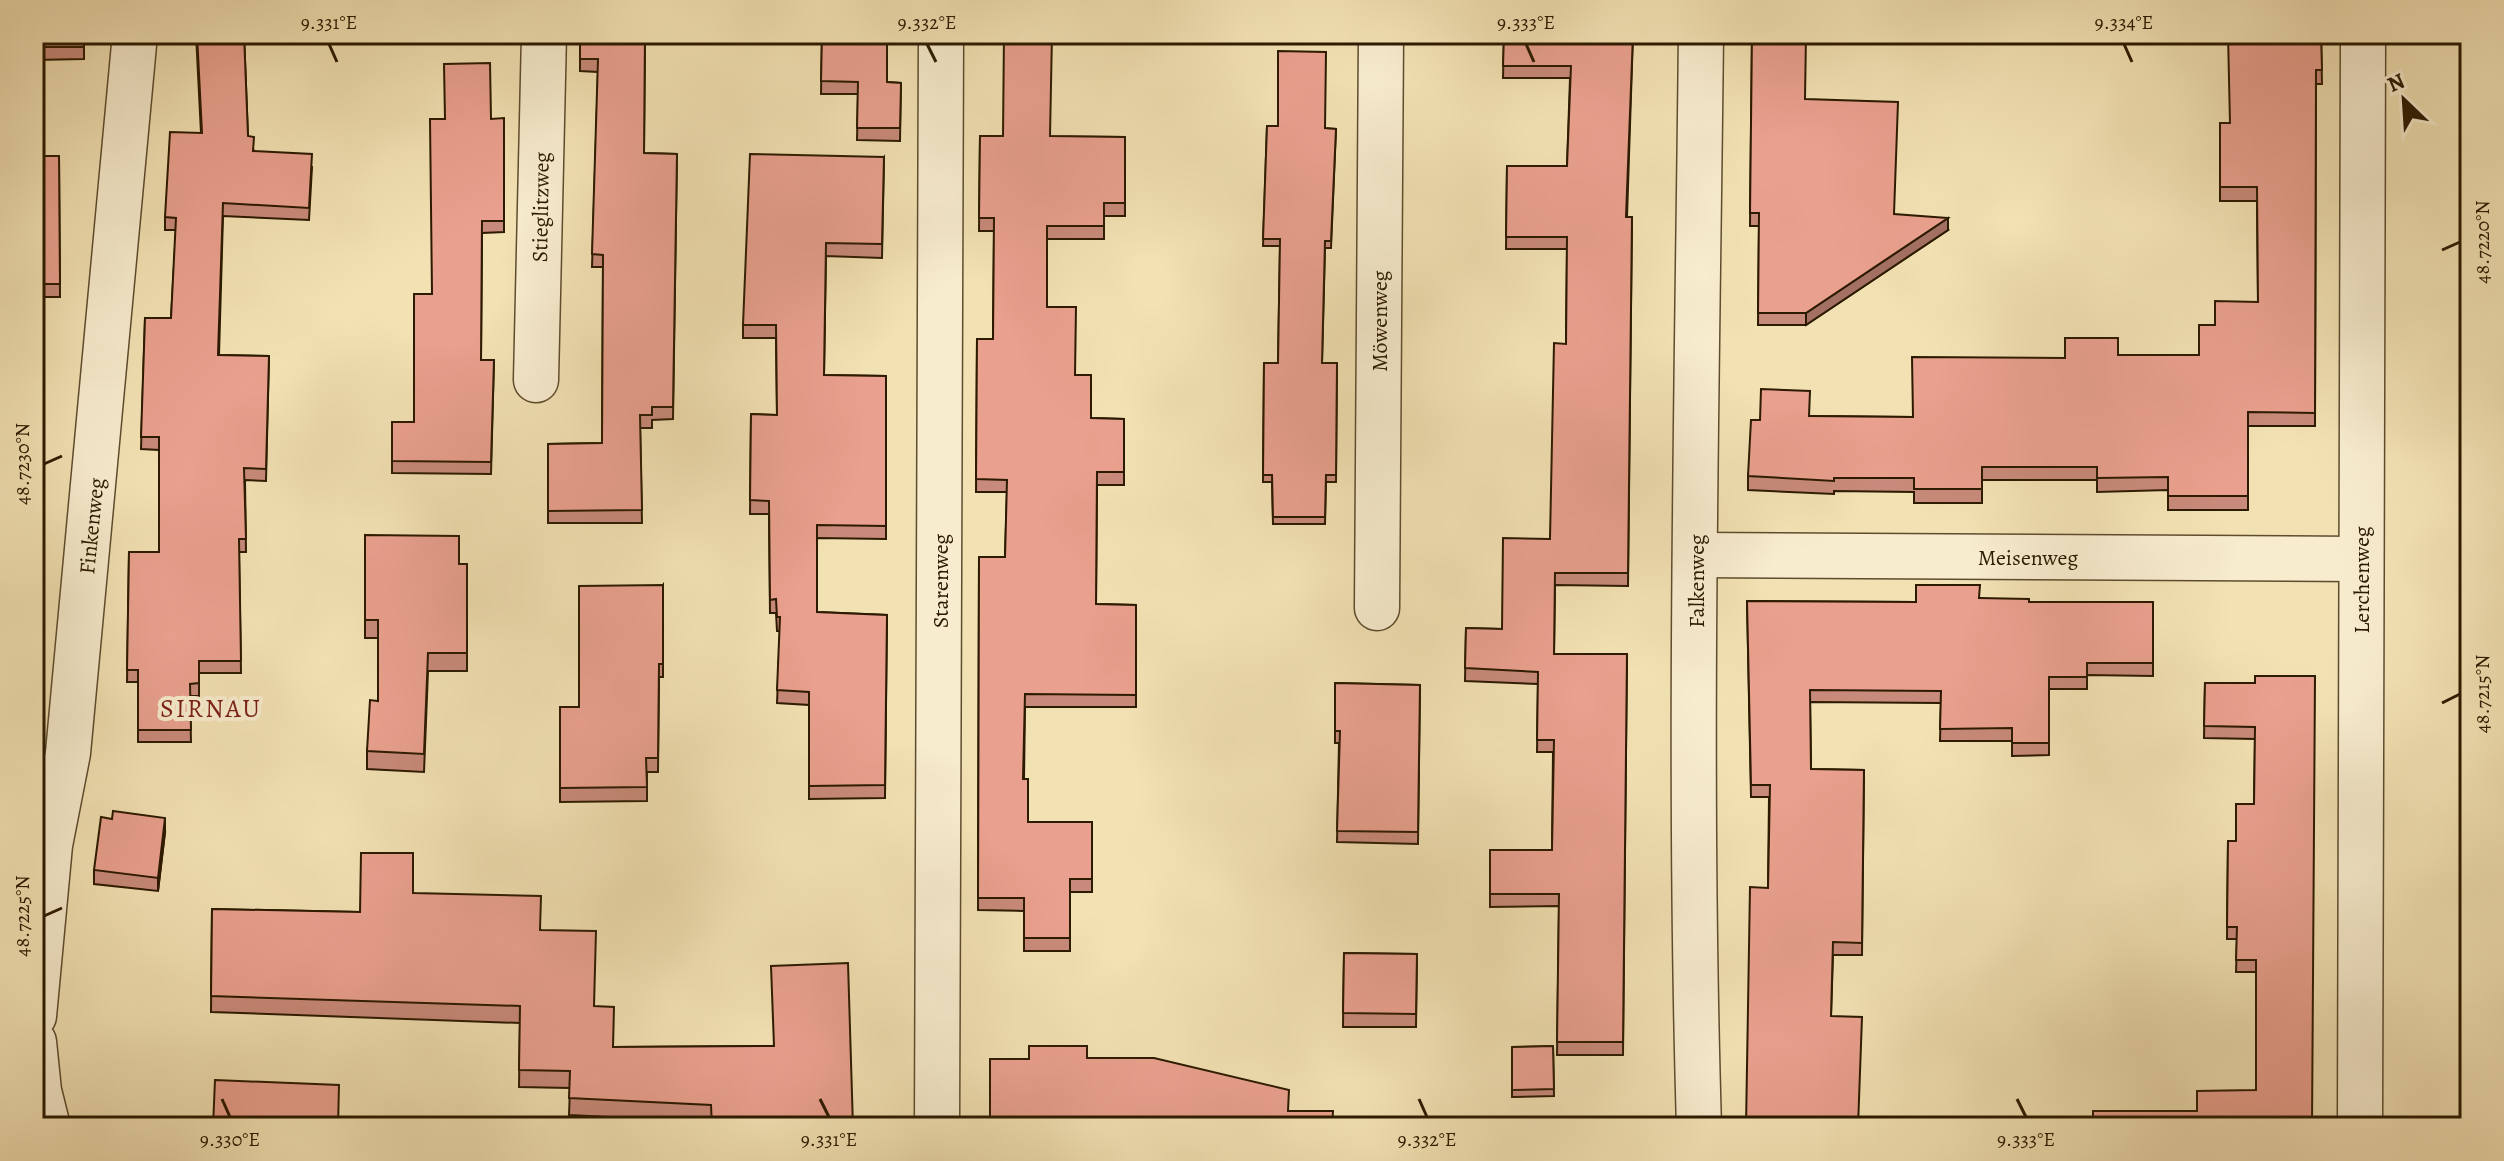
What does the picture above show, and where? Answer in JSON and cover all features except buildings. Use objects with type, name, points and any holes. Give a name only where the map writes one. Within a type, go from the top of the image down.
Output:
[{"type":"street","name":"Finkenweg","points":[[34,1016],[50,845],[70,738],[135,34]]},
{"type":"street","name":"Stieglitzweg","points":[[536,380],[544,34]]},
{"type":"street","name":"Starenweg","points":[[937,1127],[941,34]]},
{"type":"street","name":"Möwenweg","points":[[1377,608],[1381,34]]},
{"type":"street","name":"Falkenweg","points":[[1699,1127],[1695,1001],[1701,34]]},
{"type":"street","name":"Lerchenweg","points":[[2360,1127],[2363,34]]},
{"type":"street","name":"Meisenweg","points":[[1696,555],[2360,559]]},
{"type":"street","points":[[34,1042],[39,1091],[48,1127]]},
{"type":"district","name":"SIRNAU","points":[[211,708]]}]
